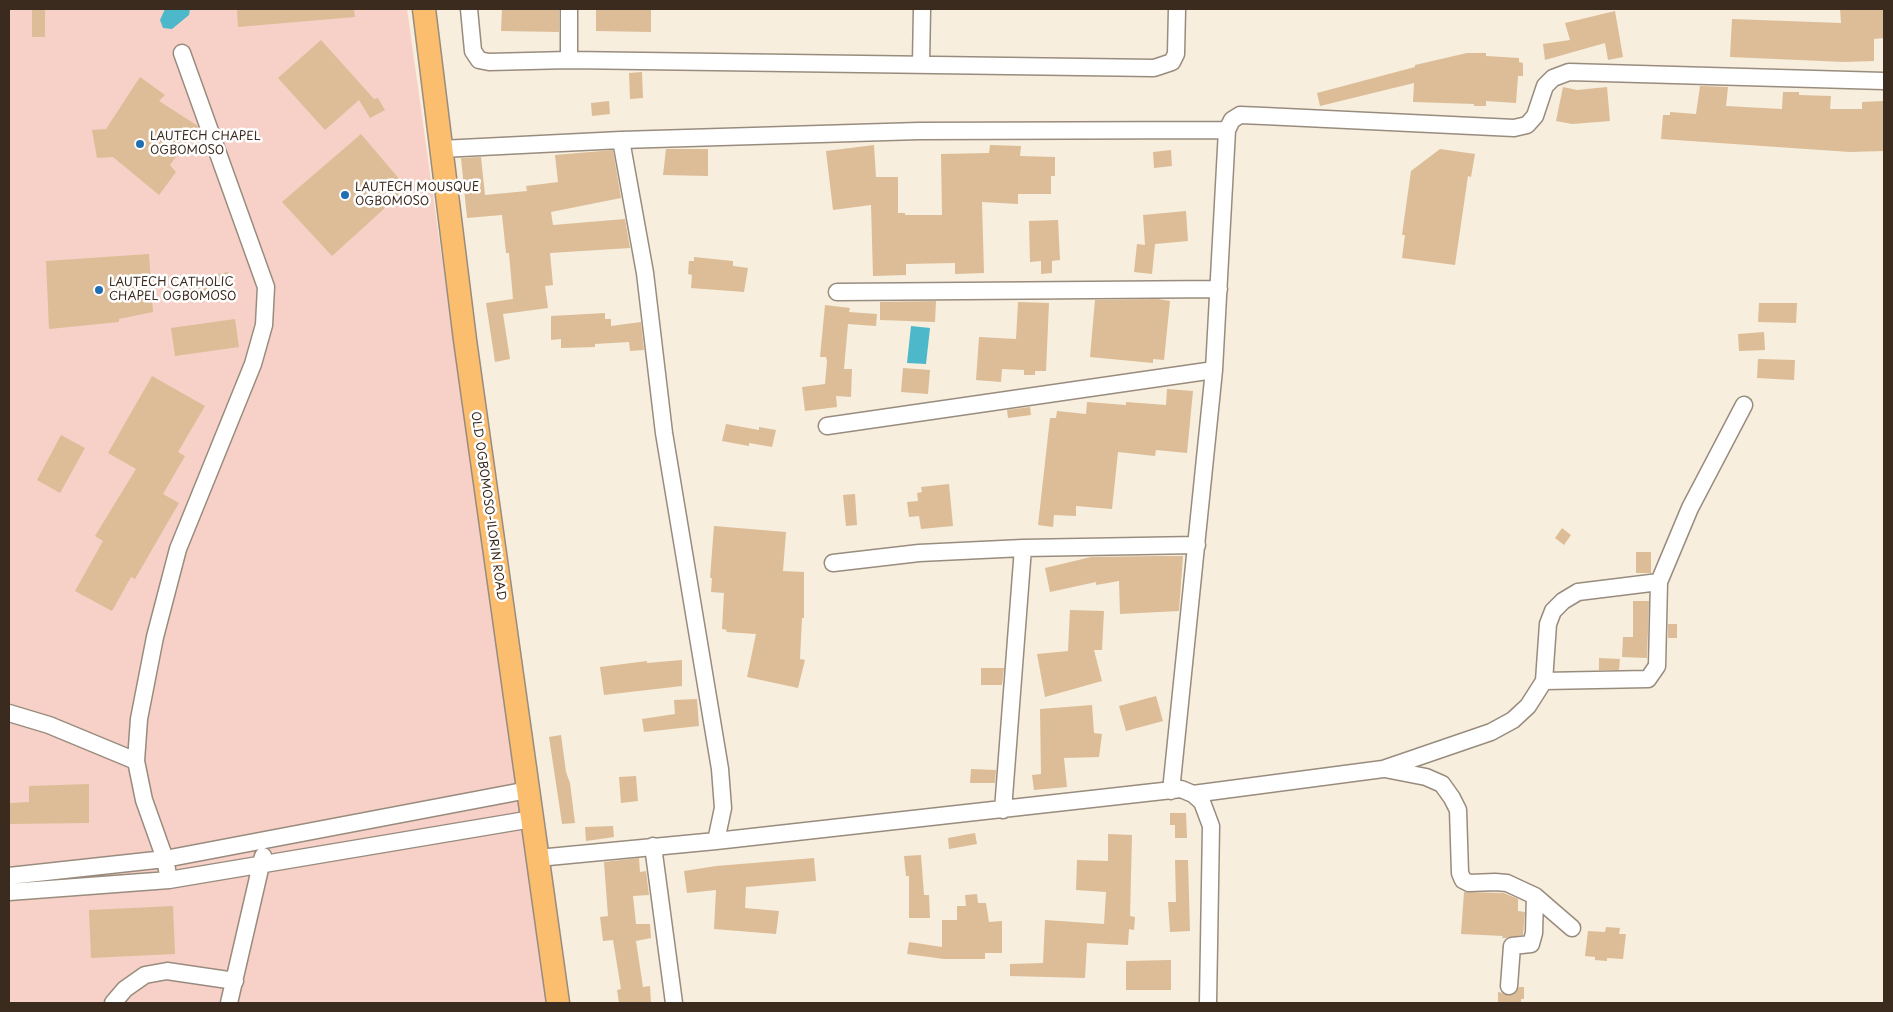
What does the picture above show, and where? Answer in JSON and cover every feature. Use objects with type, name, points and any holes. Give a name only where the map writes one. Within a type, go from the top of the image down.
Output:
[{"type":"highway","name":"OLD OGBOMOSO-ILORIN ROAD","points":[[424,9],[465,340],[558,1003]]},
{"type":"street","points":[[469,9],[473,52],[479,60],[1160,67],[1172,62],[1176,54],[1176,9]]},
{"type":"street","points":[[569,9],[569,60]]},
{"type":"street","points":[[921,64],[922,9]]},
{"type":"street","points":[[168,880],[165,859],[144,800],[136,761],[139,719],[155,637],[178,549],[253,364],[264,324],[266,287],[182,53]]},
{"type":"street","points":[[1171,791],[1214,370],[1228,130],[1232,120],[1240,115],[1514,128],[1527,125],[1535,116],[1545,86],[1553,78],[1569,72],[1884,81]]},
{"type":"street","points":[[441,149],[621,140],[919,131],[1228,130]]},
{"type":"street","points":[[621,140],[645,273],[664,433],[720,769],[723,808],[716,841]]},
{"type":"street","points":[[837,292],[1219,289]]},
{"type":"street","points":[[827,426],[1214,370]]},
{"type":"street","points":[[1544,681],[1648,679],[1657,666],[1659,582],[1690,508],[1744,405]]},
{"type":"street","points":[[833,563],[918,553],[1023,548],[1197,545]]},
{"type":"street","points":[[1003,810],[1023,548]]},
{"type":"street","points":[[1193,794],[1383,769],[1498,728],[1513,720],[1528,706],[1544,681],[1548,624],[1553,612],[1563,601],[1578,592],[1659,582]]},
{"type":"street","points":[[9,712],[49,725],[136,761]]},
{"type":"street","points":[[1383,769],[1426,777],[1442,784],[1458,810],[1460,873],[1463,880],[1469,883],[1496,882],[1507,884],[1535,896],[1572,928]]},
{"type":"street","points":[[538,858],[716,841],[1181,789],[1193,794],[1202,802],[1210,826],[1208,1003]]},
{"type":"street","points":[[9,876],[165,859],[528,790]]},
{"type":"street","points":[[9,892],[168,880],[532,819]]},
{"type":"street","points":[[229,1003],[265,841]]},
{"type":"street","points":[[653,846],[674,1003]]},
{"type":"street","points":[[1509,986],[1512,946],[1531,944],[1534,933],[1535,896]]},
{"type":"street","points":[[114,1003],[125,989],[145,975],[167,971],[234,981]]},
{"type":"shaded area","points":[[9,9],[407,9],[546,1003],[9,1003]]},
{"type":"water","points":[[165,9],[190,9],[189,15],[172,29],[163,28],[160,20]]},
{"type":"water","points":[[911,326],[930,328],[926,364],[907,363]]},
{"type":"building","points":[[32,9],[45,9],[45,37],[32,37]]},
{"type":"building","points":[[237,9],[354,9],[355,17],[238,27]]},
{"type":"building","points":[[502,9],[559,9],[559,32],[501,31]]},
{"type":"building","points":[[596,9],[651,9],[651,32],[596,31]]},
{"type":"building","points":[[1840,9],[1884,9],[1884,38],[1874,39],[1874,61],[1844,62],[1730,57],[1732,19],[1841,23]]},
{"type":"building","points":[[1615,11],[1623,57],[1608,60],[1605,43],[1545,60],[1543,44],[1570,40],[1565,23]]},
{"type":"building","points":[[321,40],[374,99],[378,98],[385,110],[370,118],[359,100],[325,130],[278,78]]},
{"type":"building","points":[[1467,53],[1486,53],[1486,56],[1519,58],[1519,62],[1523,63],[1523,76],[1518,76],[1516,103],[1486,101],[1486,106],[1474,106],[1474,104],[1413,102],[1414,83],[1320,106],[1317,93],[1415,67],[1415,65]]},
{"type":"building","points":[[642,72],[643,98],[630,99],[629,73]]},
{"type":"building","name":"LAUTECH CHAPEL OGBOMOSO","points":[[140,77],[165,95],[159,101],[198,126],[170,165],[176,172],[159,195],[113,157],[97,158],[92,130],[106,129]]},
{"type":"building","points":[[1700,86],[1728,87],[1726,106],[1782,109],[1783,92],[1799,92],[1799,95],[1831,96],[1830,109],[1862,109],[1862,102],[1884,101],[1884,151],[1850,152],[1661,139],[1663,115],[1670,115],[1670,112],[1696,114]]},
{"type":"building","points":[[1563,87],[1577,90],[1607,87],[1610,121],[1572,124],[1556,121]]},
{"type":"building","points":[[609,101],[610,114],[592,116],[591,103]]},
{"type":"building","name":"LAUTECH MOUSQUE OGBOMOSO","points":[[361,134],[407,188],[332,256],[282,202]]},
{"type":"building","points":[[874,145],[876,177],[898,177],[898,213],[905,213],[905,215],[942,215],[941,154],[989,153],[990,145],[1021,146],[1020,156],[1055,157],[1055,176],[1051,176],[1051,194],[1018,194],[1018,204],[982,202],[984,273],[955,274],[955,263],[906,264],[906,275],[873,276],[871,205],[833,210],[826,151]]},
{"type":"building","points":[[666,149],[708,149],[708,176],[663,175]]},
{"type":"building","points":[[1440,149],[1475,154],[1471,177],[1468,176],[1455,265],[1402,258],[1405,235],[1402,235],[1411,171]]},
{"type":"building","points":[[613,150],[621,198],[551,212],[553,225],[625,219],[630,248],[550,253],[553,285],[545,286],[548,308],[503,314],[510,359],[495,362],[486,303],[513,299],[509,253],[506,253],[502,215],[467,218],[461,158],[481,157],[485,195],[527,191],[526,186],[558,182],[555,155]]},
{"type":"building","points":[[1171,150],[1172,166],[1154,168],[1153,152]]},
{"type":"building","points":[[1186,211],[1188,241],[1155,244],[1152,274],[1134,272],[1137,244],[1145,245],[1143,215]]},
{"type":"building","points":[[1058,220],[1060,260],[1052,261],[1052,273],[1041,274],[1041,261],[1030,262],[1029,221]]},
{"type":"building","name":"LAUTECH CATHOLIC CHAPEL OGBOMOSO","points":[[149,254],[153,312],[119,319],[119,322],[49,329],[46,261]]},
{"type":"building","points":[[694,257],[733,261],[733,266],[748,268],[744,292],[691,288],[692,275],[688,274],[689,261],[694,261]]},
{"type":"building","points":[[228,272],[233,294],[192,303],[187,281]]},
{"type":"building","points":[[1158,299],[1170,301],[1164,360],[1153,359],[1153,363],[1090,357],[1095,300]]},
{"type":"building","points":[[936,301],[935,322],[880,320],[880,302]]},
{"type":"building","points":[[1018,302],[1049,303],[1046,371],[1035,371],[1035,375],[1024,375],[1024,370],[1002,369],[1001,382],[976,380],[979,337],[1016,339]]},
{"type":"building","points":[[1759,303],[1797,303],[1796,323],[1758,322]]},
{"type":"building","points":[[825,305],[850,308],[849,312],[877,314],[876,326],[848,324],[844,369],[852,369],[851,397],[836,396],[837,407],[805,411],[802,387],[825,384],[827,361],[826,357],[820,357]]},
{"type":"building","points":[[605,313],[605,319],[611,319],[611,326],[641,322],[644,350],[630,351],[629,342],[595,344],[595,347],[561,348],[561,339],[551,340],[551,316]]},
{"type":"building","points":[[235,319],[239,347],[175,356],[171,328]]},
{"type":"building","points":[[1764,332],[1765,350],[1739,351],[1738,334]]},
{"type":"building","points":[[1758,359],[1795,360],[1794,380],[1757,378]]},
{"type":"building","points":[[903,368],[930,370],[928,394],[901,392]]},
{"type":"building","points":[[152,376],[205,406],[178,452],[185,456],[163,494],[179,503],[135,579],[131,577],[112,611],[75,591],[103,541],[95,536],[136,469],[108,453]]},
{"type":"building","points":[[1167,389],[1193,391],[1187,453],[1156,450],[1155,456],[1118,452],[1112,509],[1076,506],[1076,516],[1054,515],[1053,527],[1038,525],[1050,418],[1056,418],[1057,411],[1086,414],[1087,402],[1126,405],[1126,402],[1166,405]]},
{"type":"building","points":[[1030,407],[1031,415],[1008,418],[1007,410]]},
{"type":"building","points":[[726,424],[759,430],[759,427],[776,430],[772,447],[749,443],[749,446],[722,441]]},
{"type":"building","points":[[61,435],[85,448],[60,493],[37,480]]},
{"type":"building","points":[[949,484],[953,526],[921,529],[919,516],[909,517],[907,502],[918,501],[917,493],[922,492],[921,487]]},
{"type":"building","points":[[855,494],[857,525],[846,526],[843,495]]},
{"type":"building","points":[[714,526],[786,532],[783,571],[804,572],[804,618],[802,618],[800,659],[805,660],[798,688],[747,677],[756,634],[726,632],[727,630],[722,629],[724,593],[711,592],[712,578],[710,578]]},
{"type":"building","points":[[1562,528],[1571,535],[1564,545],[1555,538]]},
{"type":"building","points":[[1636,552],[1651,552],[1651,573],[1636,573]]},
{"type":"building","points":[[1183,556],[1179,611],[1120,614],[1119,581],[1096,585],[1096,582],[1050,592],[1045,568],[1091,557]]},
{"type":"building","points":[[1633,601],[1649,601],[1647,658],[1622,657],[1623,637],[1633,637]]},
{"type":"building","points":[[1070,610],[1104,611],[1102,650],[1094,650],[1102,681],[1045,697],[1037,654],[1068,651]]},
{"type":"building","points":[[1668,624],[1677,624],[1677,638],[1668,638]]},
{"type":"building","points":[[1599,658],[1620,659],[1619,670],[1599,670]]},
{"type":"building","points":[[682,660],[682,686],[604,695],[600,667],[647,661],[647,663]]},
{"type":"building","points":[[981,668],[1004,668],[1002,685],[981,685]]},
{"type":"building","points":[[1156,696],[1163,721],[1126,731],[1119,706]]},
{"type":"building","points":[[697,699],[699,726],[644,732],[642,719],[675,714],[674,700]]},
{"type":"building","points":[[1092,705],[1094,733],[1102,734],[1099,757],[1064,758],[1067,787],[1034,790],[1032,775],[1041,774],[1040,709]]},
{"type":"building","points":[[561,735],[575,823],[562,824],[549,737]]},
{"type":"building","points":[[971,769],[996,770],[995,783],[970,783]]},
{"type":"building","points":[[636,776],[638,801],[621,803],[619,777]]},
{"type":"building","points":[[89,784],[89,823],[9,824],[9,803],[29,802],[29,786]]},
{"type":"building","points":[[1170,813],[1186,813],[1187,838],[1175,838],[1175,825],[1170,825]]},
{"type":"building","points":[[613,826],[614,837],[586,841],[585,827]]},
{"type":"building","points":[[975,833],[977,844],[949,849],[948,838]]},
{"type":"building","points":[[1108,834],[1132,835],[1130,916],[1135,917],[1134,930],[1129,929],[1128,945],[1087,943],[1085,978],[1010,976],[1010,964],[1043,963],[1045,920],[1104,924],[1106,892],[1076,890],[1077,860],[1108,861]]},
{"type":"building","points":[[921,855],[924,895],[929,895],[930,918],[909,918],[909,876],[906,876],[904,856]]},
{"type":"building","points":[[639,858],[640,872],[646,871],[649,895],[633,896],[636,924],[650,924],[651,938],[636,941],[643,987],[650,986],[651,1003],[619,1003],[617,990],[621,989],[613,940],[603,941],[600,917],[608,916],[604,862]]},
{"type":"building","points":[[814,858],[816,881],[746,887],[745,908],[779,911],[776,934],[714,929],[716,890],[687,893],[684,871],[716,866]]},
{"type":"building","points":[[1175,860],[1188,860],[1190,931],[1170,932],[1168,902],[1176,902]]},
{"type":"building","points":[[1464,892],[1504,893],[1518,899],[1518,911],[1525,912],[1523,935],[1502,938],[1503,936],[1461,934]]},
{"type":"building","points":[[977,894],[978,903],[986,903],[989,922],[1002,921],[1002,953],[985,953],[985,959],[944,959],[907,954],[909,942],[942,947],[942,920],[957,920],[957,906],[966,906],[965,895]]},
{"type":"building","points":[[173,906],[175,954],[91,958],[89,910]]},
{"type":"building","points":[[1606,927],[1620,928],[1619,934],[1626,934],[1623,959],[1607,958],[1607,961],[1595,960],[1595,957],[1585,956],[1588,931],[1605,932]]},
{"type":"building","points":[[1171,960],[1171,990],[1126,990],[1126,961]]},
{"type":"building","points":[[1519,987],[1524,987],[1524,999],[1521,999],[1521,1003],[1498,1003],[1498,992],[1513,995]]},
{"type":"place","name":"LAUTECH CHAPEL OGBOMOSO","points":[[140,144]]},
{"type":"place","name":"LAUTECH MOUSQUE OGBOMOSO","points":[[345,195]]},
{"type":"place","name":"LAUTECH CATHOLIC CHAPEL OGBOMOSO","points":[[99,290]]}]
